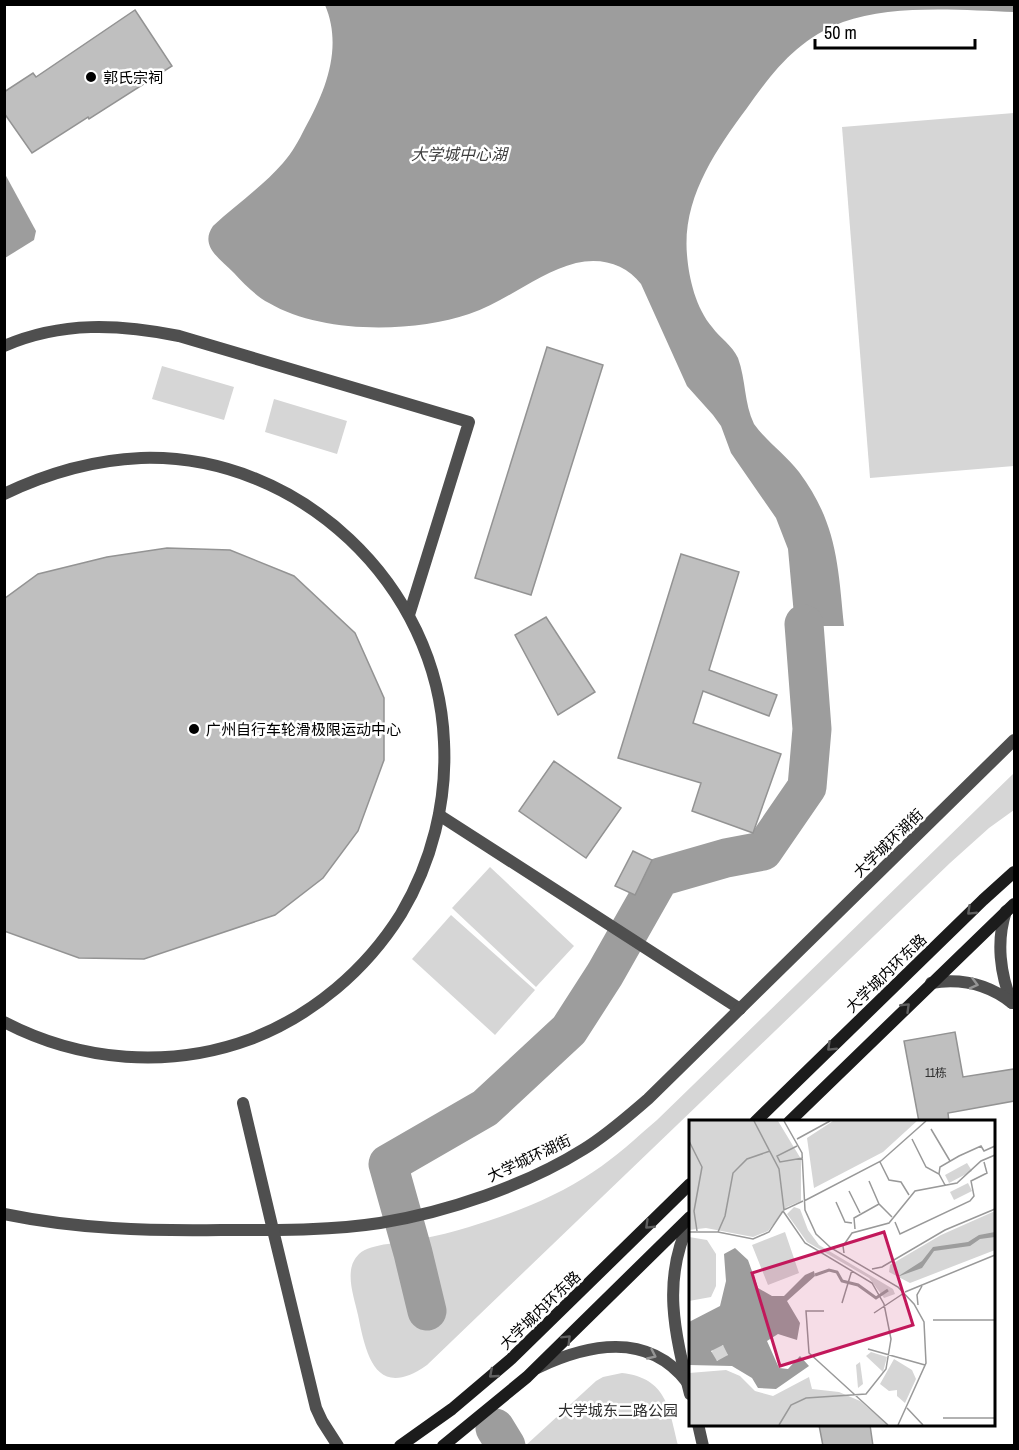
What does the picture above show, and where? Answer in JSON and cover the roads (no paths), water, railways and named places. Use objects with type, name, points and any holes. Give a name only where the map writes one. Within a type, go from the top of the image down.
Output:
[{"type":"main road","name":"大学城内环东路","points":[[757,1120],[1014,872]]},
{"type":"main road","points":[[791,1120],[1010,908]]},
{"type":"main road","name":"大学城内环东路","points":[[400,1446],[452,1408],[511,1359],[689,1185]]},
{"type":"main road","points":[[443,1446],[536,1369],[689,1221]]},
{"type":"street","points":[[4,346],[43,334],[79,327],[111,326],[146,329],[179,336],[469,422],[409,615]]},
{"type":"street","points":[[4,494],[64,470],[114,460],[146,458],[184,460],[240,473],[293,496],[340,529],[376,566],[409,615],[429,661],[441,710],[445,768],[439,815],[428,856],[413,892],[394,925],[357,970],[302,1014],[238,1043],[175,1056],[137,1058],[99,1054],[67,1047],[37,1038],[4,1022]]},
{"type":"street","name":"大学城环湖街","points":[[4,1215],[90,1228],[141,1231],[273,1230],[378,1223],[421,1215],[512,1184],[545,1170],[583,1150],[619,1125],[1014,740]]},
{"type":"street","points":[[439,815],[740,1009]]},
{"type":"street","points":[[1010,908],[1000,934],[1000,946],[1004,979],[1013,1005]]},
{"type":"street","points":[[931,983],[952,981],[972,983],[993,991],[1013,1005]]},
{"type":"street","points":[[243,1103],[316,1408],[338,1446]]},
{"type":"street","points":[[689,1223],[681,1245],[672,1291],[674,1326],[689,1389]]},
{"type":"street","points":[[536,1369],[584,1350],[600,1347],[638,1349],[656,1356],[680,1373],[689,1389]]},
{"type":"street","points":[[698,1426],[703,1446]]},
{"type":"water","name":"大学城中心湖","points":[[325,5],[1014,5],[1014,12],[905,10],[862,16],[843,22],[813,37],[788,57],[757,94],[723,141],[695,195],[687,234],[687,255],[698,302],[706,319],[733,349],[738,358],[748,408],[754,424],[799,472],[821,509],[834,545],[844,626],[795,626],[788,549],[776,518],[731,453],[721,426],[687,386],[641,284],[628,271],[604,262],[585,261],[549,273],[469,314],[421,325],[368,327],[314,320],[290,313],[269,303],[259,297],[213,252],[208,240],[213,226],[267,180],[286,159],[320,99],[330,68],[332,52],[330,21]]},
{"type":"water","points":[[5,174],[36,231],[34,240],[5,258]]},
{"type":"waterway","points":[[427,1311],[388,1164],[485,1108],[569,1030],[605,974],[660,877],[726,858],[763,851],[807,787],[812,729],[804,624]]},
{"type":"waterway","points":[[495,1428],[506,1446]]},
{"type":"place","name":"郭氏宗祠","points":[[91,77]]},
{"type":"place","name":"广州自行车轮滑极限运动中心","points":[[194,729]]},
{"type":"park label","name":"大学城东二路公园","points":[[618,1410]]}]
